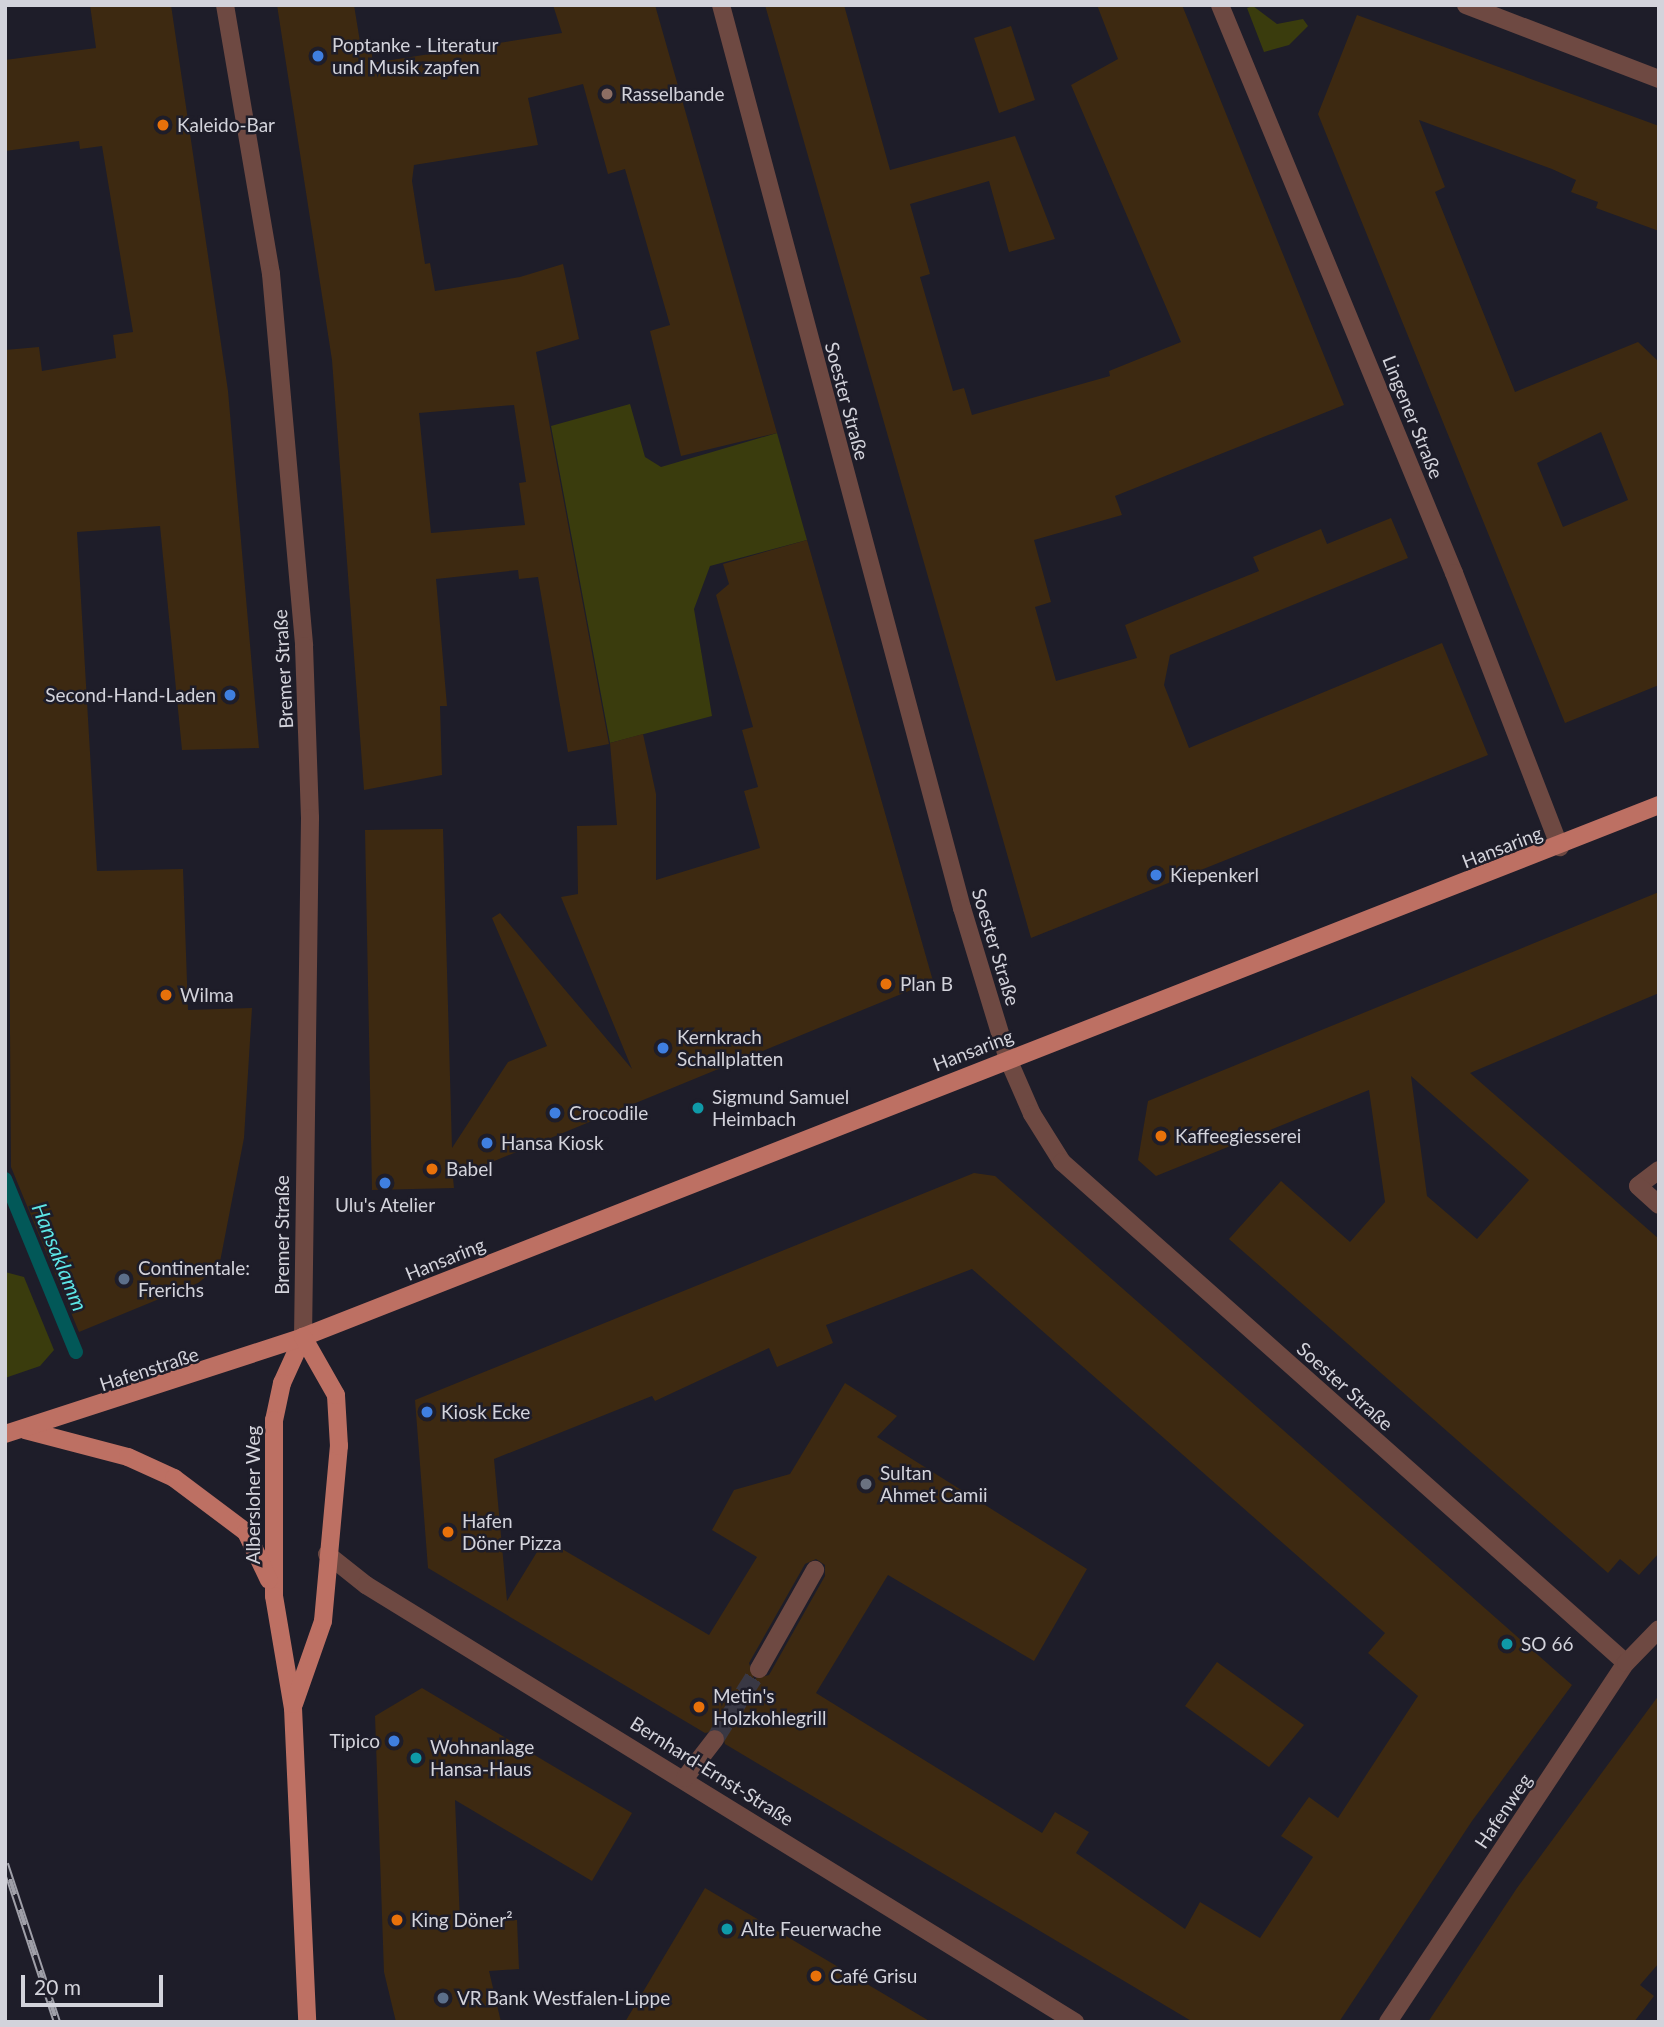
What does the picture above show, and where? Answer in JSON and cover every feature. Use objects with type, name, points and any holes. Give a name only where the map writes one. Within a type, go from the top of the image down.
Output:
[{"type":"main road","name":"Hansaring","points":[[303,1337],[1008,1059],[1560,847],[1659,805]]},
{"type":"main road","name":"Hafenstraße","points":[[5,1434],[25,1430],[303,1337]]},
{"type":"main road","name":"Albersloher Weg","points":[[293,1708],[323,1621],[339,1422],[336,1395],[303,1337]]},
{"type":"main road","name":"Albersloher Weg","points":[[303,1337],[282,1383],[274,1420],[274,1596],[293,1708],[307,2022]]},
{"type":"main road","points":[[25,1430],[128,1457],[208,1499],[259,1549],[274,1596]]},
{"type":"street","name":"Bremer Straße","points":[[225,5],[271,274],[304,646],[310,818],[303,1337]]},
{"type":"street","name":"Soester Straße","points":[[721,5],[958,895],[1008,1059],[1032,1114],[1062,1163],[1626,1663]]},
{"type":"street","name":"Lingener Straße","points":[[1220,5],[1379,391],[1560,847]]},
{"type":"street","points":[[1466,5],[1659,79]]},
{"type":"street","points":[[1659,1170],[1638,1186],[1659,1205]]},
{"type":"street","name":"Bernhard-Ernst-Straße","points":[[327,1554],[377,1591],[685,1778],[1076,2022]]},
{"type":"street","points":[[759,1669],[815,1570]]},
{"type":"street","name":"Hafenweg","points":[[1388,2022],[1626,1663],[1659,1629]]},
{"type":"street","points":[[685,1778],[715,1739]]},
{"type":"shaded area","points":[[1253,6],[1277,24],[1303,19],[1308,26],[1289,45],[1264,52],[1247,8]]},
{"type":"shaded area","points":[[630,404],[645,457],[661,467],[777,433],[807,540],[710,566],[694,609],[712,716],[610,743],[551,426]]},
{"type":"shaded area","points":[[5,1272],[24,1277],[54,1350],[40,1366],[5,1378]]},
{"type":"building","points":[[90,5],[171,5],[228,391],[259,748],[182,750],[160,526],[77,532],[97,871],[183,869],[188,1010],[252,1008],[244,1138],[219,1267],[198,1283],[79,1332],[11,1167],[5,350],[39,347],[42,371],[116,358],[113,335],[133,332],[102,146],[80,149],[79,141],[5,151],[5,60],[96,48]]},
{"type":"building","points":[[277,5],[354,5],[360,42],[370,41],[373,63],[562,33],[553,5],[655,5],[777,433],[681,456],[650,331],[670,325],[625,169],[608,174],[583,84],[528,98],[538,145],[414,165],[412,181],[425,264],[430,263],[435,291],[520,277],[563,264],[579,339],[536,352],[609,744],[568,752],[538,577],[519,579],[518,570],[436,579],[447,706],[440,706],[442,775],[364,790],[332,360]],"holes":[[[514,405],[526,482],[519,483],[525,525],[431,533],[419,413]]]},
{"type":"building","points":[[765,5],[844,5],[890,170],[1015,136],[1055,239],[1009,252],[989,181],[910,204],[930,274],[920,277],[953,391],[964,388],[972,415],[1110,376],[1109,371],[1181,342],[1071,85],[1118,59],[1097,5],[1182,5],[1344,405],[1115,496],[1122,515],[1034,540],[1051,602],[1035,607],[1056,681],[1137,658],[1125,625],[1259,571],[1253,557],[1321,529],[1327,544],[1391,518],[1408,558],[1170,655],[1164,685],[1189,748],[1442,643],[1488,755],[1031,938]]},
{"type":"building","points":[[1357,15],[1659,126],[1659,231],[1596,208],[1598,202],[1571,192],[1576,180],[1419,120],[1445,187],[1435,192],[1515,392],[1638,342],[1659,362],[1659,685],[1565,723],[1318,114]],"holes":[[[1601,432],[1628,500],[1563,527],[1537,463]]]},
{"type":"building","points":[[1011,26],[1035,100],[999,113],[974,38]]},
{"type":"building","points":[[807,540],[933,981],[453,1178],[454,1188],[372,1190],[365,830],[443,829],[452,1148],[508,1062],[547,1046],[492,918],[500,913],[632,1069],[561,897],[578,894],[577,826],[617,825],[610,743],[643,734],[656,794],[656,880],[760,848],[744,791],[758,787],[742,730],[753,727],[716,595],[729,584],[723,564]]},
{"type":"building","points":[[1659,892],[1659,993],[1470,1073],[1659,1239],[1659,1553],[1639,1575],[1620,1559],[1608,1573],[1229,1239],[1281,1181],[1350,1242],[1385,1202],[1369,1090],[1156,1176],[1138,1160],[1148,1101]],"holes":[[[1411,1076],[1529,1180],[1477,1239],[1427,1196]]]},
{"type":"building","points":[[974,1173],[995,1176],[1572,1685],[1472,1821],[1339,2022],[1193,2022],[725,1744],[721,1730],[705,1733],[428,1568],[415,1400]],"holes":[[[972,1269],[1385,1633],[1368,1653],[1418,1696],[1338,1818],[1309,1797],[1281,1836],[1313,1857],[1260,1938],[1200,1902],[1185,1929],[1076,1853],[1089,1832],[1055,1812],[1042,1833],[816,1693],[888,1575],[1034,1661],[1087,1569],[877,1437],[897,1416],[845,1383],[790,1474],[734,1490],[712,1530],[757,1557],[709,1635],[545,1539],[507,1601],[494,1459],[652,1396],[655,1401],[769,1348],[777,1367],[833,1343],[826,1325]],[[816,1559],[825,1565],[825,1576],[769,1675],[754,1679],[749,1663],[805,1564]]]},
{"type":"building","points":[[1217,1662],[1304,1725],[1269,1767],[1185,1706]]},
{"type":"building","points":[[422,1688],[632,1813],[592,1881],[455,1800],[460,1922],[517,1920],[519,1969],[489,1971],[501,2022],[396,2022],[384,1972],[375,1716]]},
{"type":"building","points":[[1659,1695],[1659,1963],[1640,1985],[1654,1996],[1634,2022],[1428,2022],[1517,1888]]},
{"type":"building","name":"Alte Feuerwache","points":[[705,1888],[931,2022],[625,2022]]},
{"type":"waterway","name":"Hansaklamm","points":[[5,1179],[76,1352]]},
{"type":"tunnel","points":[[715,1739],[759,1669]]},
{"type":"railway","points":[[5,1864],[57,2022]]},
{"type":"place","name":"Poptanke - Literatur und Musik zapfen","points":[[318,56]]},
{"type":"place","name":"Rasselbande","points":[[607,94]]},
{"type":"place","name":"Kaleido-Bar","points":[[163,125]]},
{"type":"place","name":"Second-Hand-Laden","points":[[230,695]]},
{"type":"place","name":"Kiepenkerl","points":[[1156,875]]},
{"type":"place","name":"Plan B","points":[[886,984]]},
{"type":"place","name":"Wilma","points":[[166,995]]},
{"type":"place","name":"Kernkrach Schallplatten","points":[[663,1048]]},
{"type":"place","name":"Sigmund Samuel Heimbach","points":[[698,1108]]},
{"type":"place","name":"Crocodile","points":[[555,1113]]},
{"type":"place","name":"Kaffeegiesserei","points":[[1161,1136]]},
{"type":"place","name":"Hansa Kiosk","points":[[487,1143]]},
{"type":"place","name":"Babel","points":[[432,1169]]},
{"type":"place","name":"Ulu's Atelier","points":[[385,1183]]},
{"type":"place","name":"Continentale: Frerichs","points":[[124,1279]]},
{"type":"place","name":"Kiosk Ecke","points":[[427,1412]]},
{"type":"place","name":"Sultan Ahmet Camii","points":[[866,1484]]},
{"type":"place","name":"Hafen Döner Pizza","points":[[448,1532]]},
{"type":"place","name":"SO 66","points":[[1507,1644]]},
{"type":"place","name":"Metin's Holzkohlegrill","points":[[699,1707]]},
{"type":"place","name":"Tipico","points":[[394,1741]]},
{"type":"place","name":"Wohnanlage Hansa-Haus","points":[[416,1758]]},
{"type":"place","name":"King Döner²","points":[[397,1920]]},
{"type":"place","name":"Alte Feuerwache","points":[[727,1929]]},
{"type":"place","name":"Café Grisu","points":[[816,1976]]},
{"type":"place","name":"VR Bank Westfalen-Lippe","points":[[443,1998]]}]
